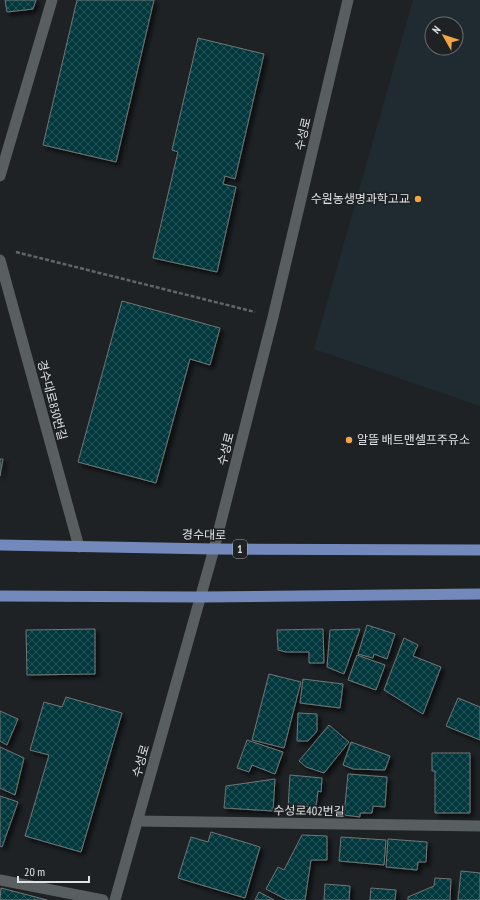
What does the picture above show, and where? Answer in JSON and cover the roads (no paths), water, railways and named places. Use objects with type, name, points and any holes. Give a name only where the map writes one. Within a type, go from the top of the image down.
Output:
[{"type":"main road","name":"경수대로","points":[[0,545],[214,549],[480,550]]},
{"type":"main road","points":[[0,596],[201,597],[480,594]]},
{"type":"street","points":[[0,176],[52,0]]},
{"type":"street","name":"수성로","points":[[115,900],[214,549],[273,317],[348,0]]},
{"type":"street","name":"경수대로830번길","points":[[0,260],[79,547]]},
{"type":"street","name":"수성로402번길","points":[[137,821],[480,826]]},
{"type":"street","points":[[0,880],[103,900]]},
{"type":"place","name":"수원농생명과학고교","points":[[418,199]]},
{"type":"place","name":"알뜰 배트맨셀프주유소","points":[[349,440]]}]
